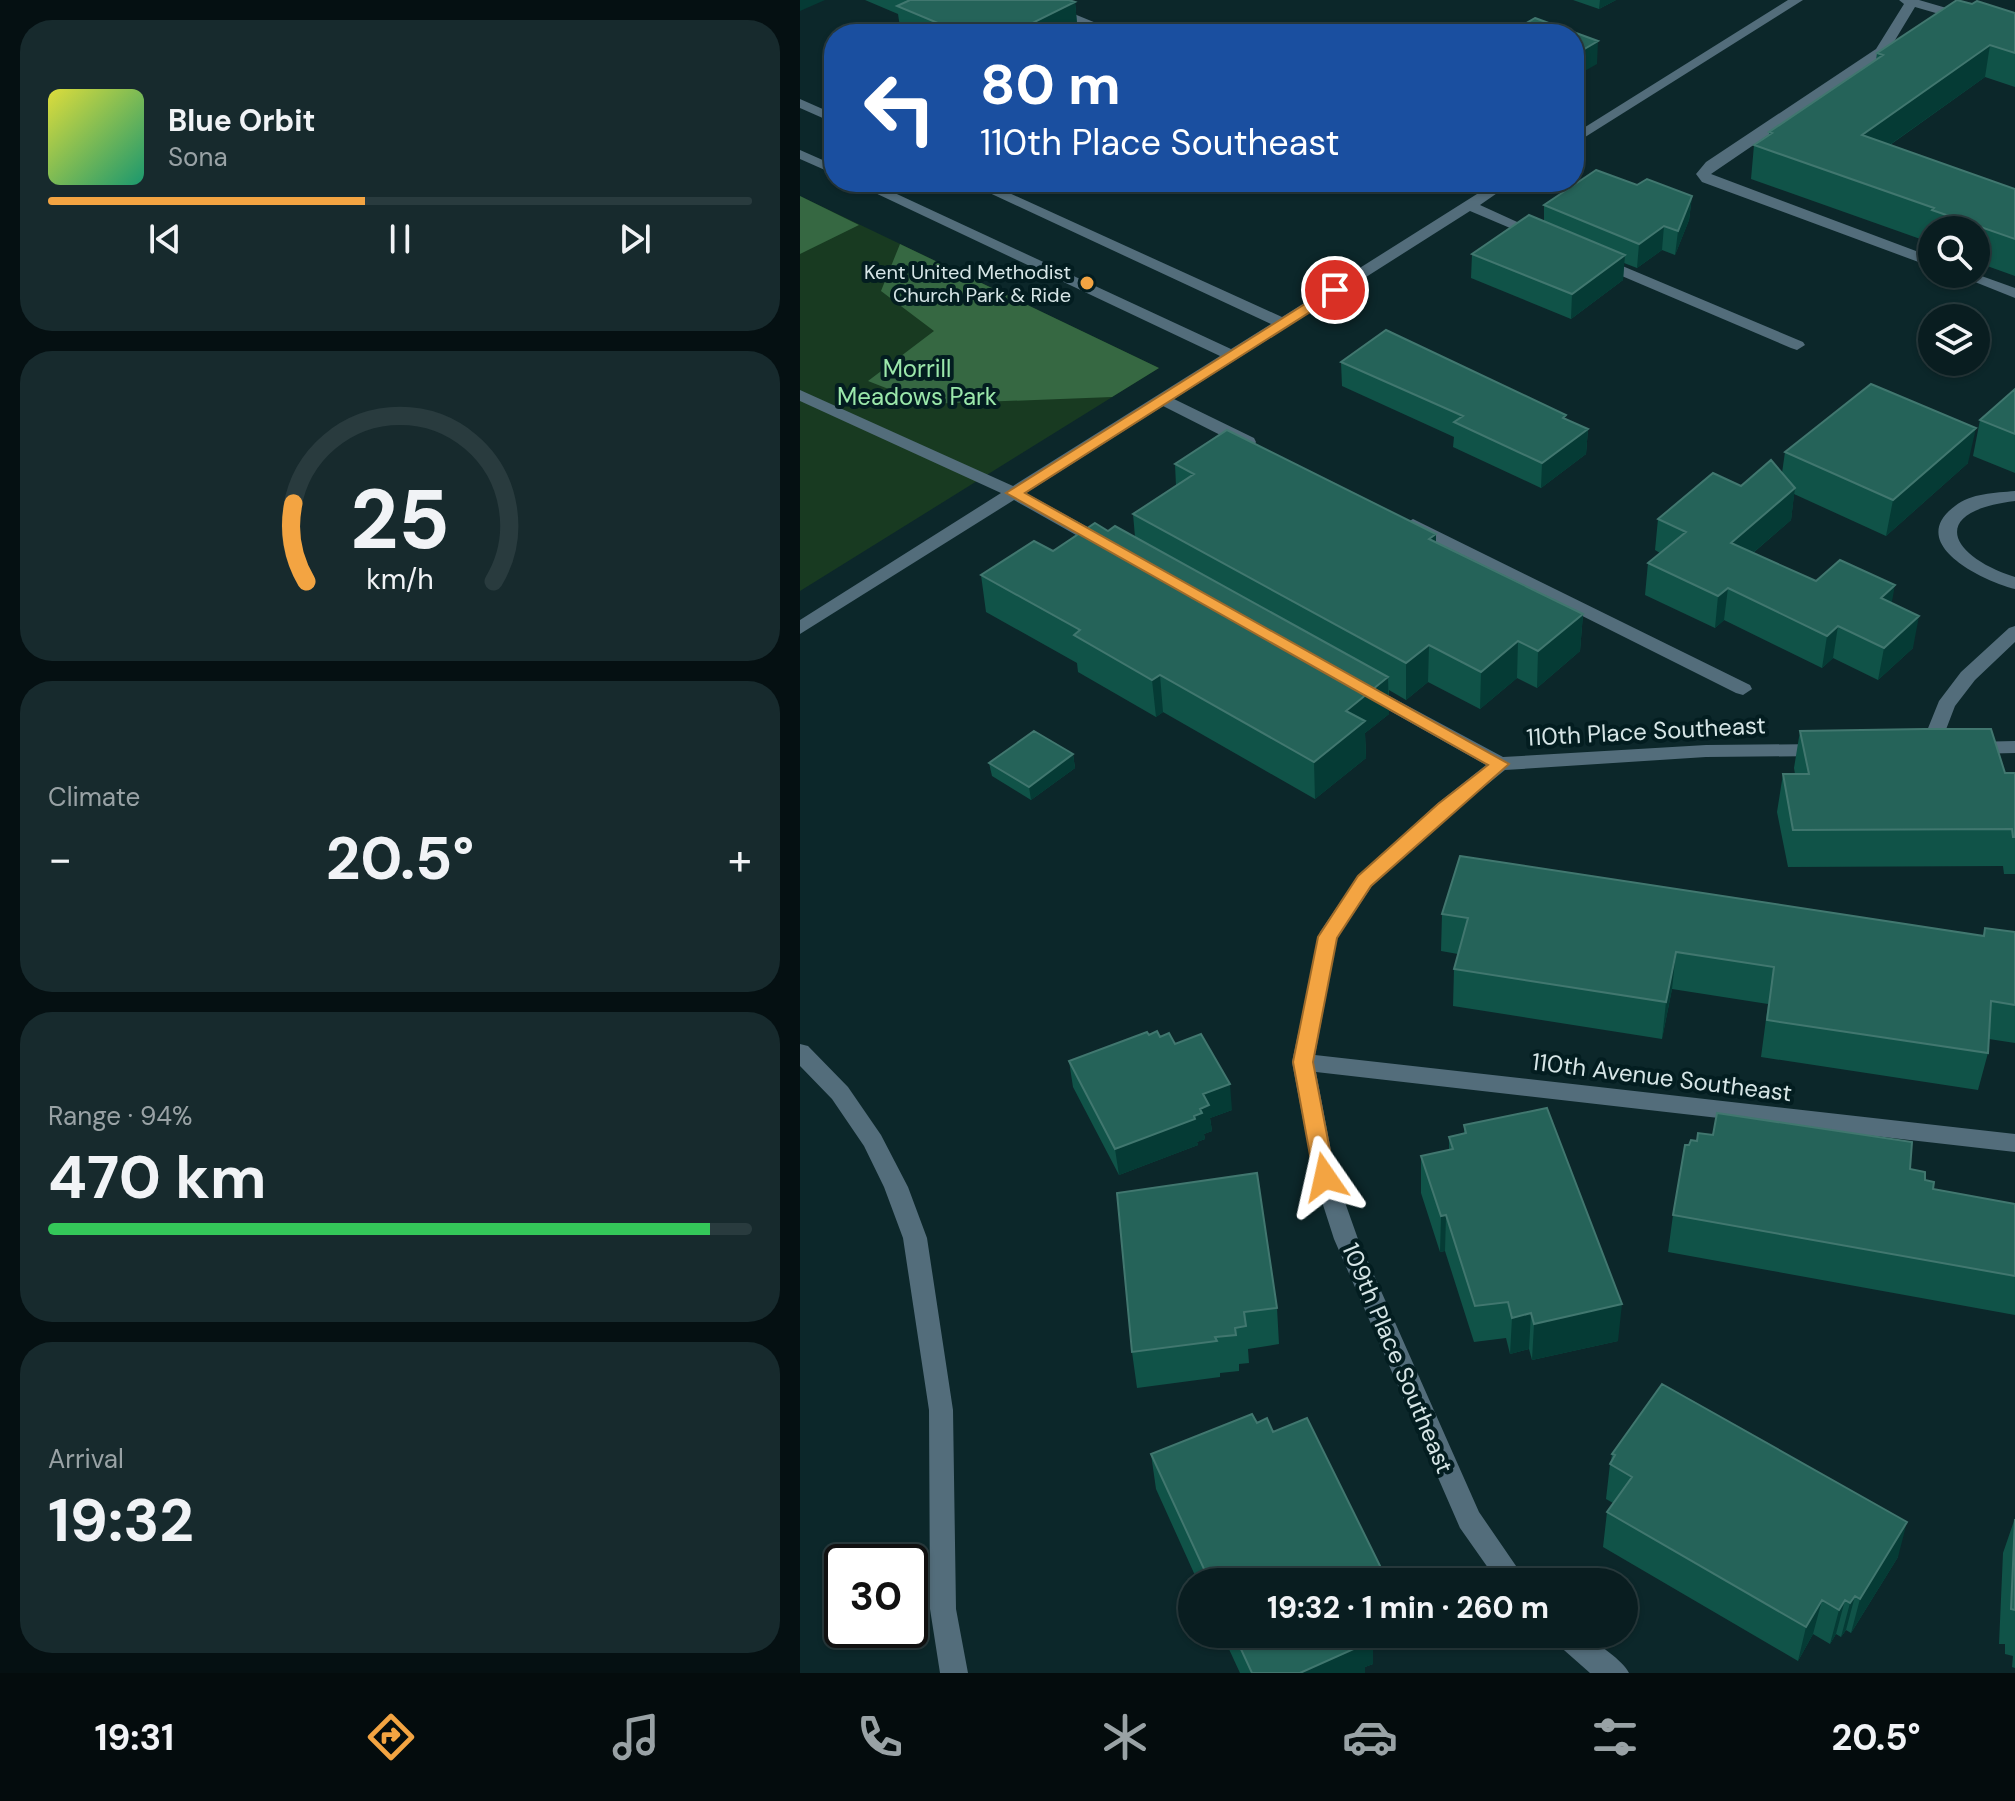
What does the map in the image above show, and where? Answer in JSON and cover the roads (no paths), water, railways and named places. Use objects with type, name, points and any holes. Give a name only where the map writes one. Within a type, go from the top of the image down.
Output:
[{"type":"street","points":[[1029,0],[1090,24]]},
{"type":"street","points":[[1584,134],[1797,0]]},
{"type":"street","points":[[1918,257],[1707,179],[1703,174],[1711,165],[1881,52],[1908,1],[2015,32]]},
{"type":"street","points":[[800,103],[824,114]]},
{"type":"street","points":[[800,154],[824,165]]},
{"type":"street","points":[[881,192],[1232,355]]},
{"type":"street","points":[[995,192],[1282,323]]},
{"type":"street","points":[[800,628],[1490,192]]},
{"type":"street","points":[[1469,205],[1554,242]]},
{"type":"street","points":[[1583,254],[1797,345]]},
{"type":"street","points":[[1990,284],[2015,293]]},
{"type":"street","points":[[800,395],[1014,493],[1125,555]]},
{"type":"street","points":[[1162,399],[1261,449]]},
{"type":"street","points":[[2015,496],[1994,496],[1973,501],[1956,511],[1948,524],[1948,539],[1955,554],[1971,567],[1993,578],[2015,583]]},
{"type":"street","points":[[1403,519],[1743,689]]},
{"type":"street","points":[[2015,632],[1968,676],[1946,705],[1923,748],[2015,747]]},
{"type":"street","name":"110th Place Southeast","points":[[1347,679],[1500,764],[1706,751],[1841,749]]},
{"type":"street","name":"109th Place Southeast","points":[[1500,764],[1445,808],[1365,881],[1327,937],[1303,1062],[1325,1177],[1346,1239],[1469,1520],[1504,1568]]},
{"type":"street","points":[[800,1052],[840,1093],[873,1141],[896,1187],[915,1238],[941,1410],[943,1609],[954,1673]]},
{"type":"street","name":"110th Avenue Southeast","points":[[1303,1062],[2015,1143]]},
{"type":"street","points":[[1581,1648],[1615,1673]]},
{"type":"place","name":"Kent United Methodist Church Park & Ride","points":[[1087,283]]},
{"type":"park label","name":"Morrill Meadows Park","points":[[917,382]]}]
